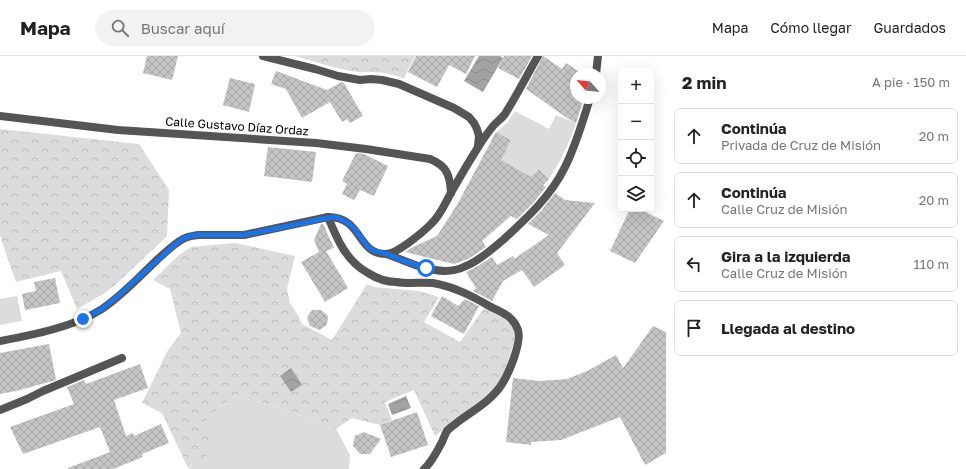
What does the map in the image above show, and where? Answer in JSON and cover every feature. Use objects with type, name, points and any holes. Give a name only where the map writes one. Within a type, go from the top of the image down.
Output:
[{"type":"street","points":[[263,56],[338,76],[360,80],[371,79],[391,82],[454,108],[469,117],[474,123],[479,136],[476,150]]},
{"type":"street","points":[[387,254],[394,253],[432,224],[443,209],[476,150],[494,125],[504,115],[538,56]]},
{"type":"street","points":[[597,68],[598,56]]},
{"type":"street","points":[[0,342],[70,324],[102,309],[169,250],[184,238],[191,236],[244,235],[336,217],[354,228],[368,247],[374,251],[436,270],[446,271],[467,266],[492,249],[515,229],[539,205],[556,184],[566,166],[588,104]]},
{"type":"street","name":"Calle Gustavo Díaz Ordaz","points":[[0,116],[118,130],[316,143],[430,159],[443,167],[448,174],[451,193]]},
{"type":"street","points":[[328,218],[336,238],[344,251],[366,272],[376,277],[396,282],[420,282],[450,287],[468,294],[508,315],[516,324],[519,336],[518,343],[508,374],[502,385],[494,395],[447,431],[438,450],[424,469]]},
{"type":"street","points":[[0,410],[122,358]]},
{"type":"green space","points":[[295,56],[415,56],[404,78],[381,73],[350,71]]},
{"type":"green space","points":[[515,111],[549,129],[556,115],[576,123],[571,138],[549,179],[539,169],[512,196],[524,173],[513,167],[494,173],[511,140],[496,132],[507,123]]},
{"type":"green space","points":[[0,129],[139,144],[169,190],[167,236],[113,287],[77,309],[61,271],[16,282],[0,235]]},
{"type":"green space","points":[[235,243],[295,256],[287,289],[290,303],[302,324],[332,340],[367,284],[374,287],[419,291],[439,297],[424,322],[460,342],[484,308],[505,318],[515,331],[514,342],[505,372],[499,383],[491,392],[435,436],[414,390],[385,402],[392,420],[380,425],[352,418],[336,429],[275,406],[235,396],[207,418],[213,451],[188,468],[162,413],[142,403],[168,350],[181,333],[170,289],[153,280],[179,255],[191,247]]},
{"type":"green space","points":[[17,296],[22,321],[0,325],[0,299]]},
{"type":"green space","points":[[235,396],[275,406],[336,429],[350,455],[349,469],[188,469],[212,450],[207,418]]},
{"type":"water","points":[[479,56],[500,56],[503,58],[483,92],[464,81]]},
{"type":"water","points":[[291,368],[302,385],[291,392],[280,376]]},
{"type":"water","points":[[406,396],[411,408],[392,415],[388,404]]},
{"type":"building","points":[[147,56],[178,56],[172,80],[143,73]]},
{"type":"building","points":[[416,56],[475,56],[466,74],[449,65],[437,87],[408,72]]},
{"type":"building","points":[[504,56],[532,56],[519,79],[498,68]]},
{"type":"building","points":[[543,56],[562,69],[566,63],[574,68],[570,68],[570,104],[582,104],[576,123],[567,118],[526,89]]},
{"type":"building","points":[[276,71],[327,90],[342,82],[344,83],[363,116],[350,123],[347,119],[342,122],[330,102],[302,118],[286,89],[271,84]]},
{"type":"building","points":[[230,78],[255,84],[249,112],[223,105]]},
{"type":"building","points":[[496,132],[511,140],[501,160],[531,177],[539,169],[549,179],[543,185],[546,187],[517,219],[511,216],[482,241],[486,247],[468,259],[454,264],[405,252],[437,236],[457,205]]},
{"type":"building","points":[[268,147],[316,152],[312,182],[264,176]]},
{"type":"building","points":[[356,153],[364,154],[388,166],[374,196],[360,190],[354,200],[342,194],[347,184],[342,181]]},
{"type":"building","points":[[555,193],[565,200],[595,203],[557,253],[565,265],[534,287],[522,270],[503,281],[492,301],[473,291],[476,288],[466,272],[492,257],[497,265],[513,256],[514,259],[549,235],[528,224],[542,210]]},
{"type":"building","points":[[629,212],[645,212],[664,221],[635,263],[610,251]]},
{"type":"building","points":[[321,224],[323,224],[334,248],[326,251],[348,288],[325,302],[301,262],[319,252],[314,240]]},
{"type":"building","points":[[55,278],[60,303],[25,310],[22,294],[36,291],[34,282]]},
{"type":"building","points":[[442,296],[458,306],[465,299],[479,306],[464,334],[431,316]]},
{"type":"building","points":[[312,310],[321,310],[328,316],[327,325],[319,330],[310,326],[307,318]]},
{"type":"building","points":[[653,326],[666,332],[666,453],[645,465],[620,417],[561,440],[531,442],[531,445],[506,442],[513,378],[539,381],[567,379],[587,371],[616,355],[623,368]]},
{"type":"building","points":[[49,344],[56,380],[0,394],[0,353]]},
{"type":"building","points":[[140,364],[148,388],[114,400],[126,436],[133,433],[134,436],[161,424],[169,443],[142,454],[143,457],[113,469],[68,469],[110,452],[100,427],[23,454],[10,427],[74,404],[67,387],[84,380],[86,384]]},
{"type":"building","points":[[417,412],[428,445],[391,457],[380,425]]},
{"type":"building","points":[[364,432],[381,439],[370,454],[360,454],[353,446],[355,436]]},
{"type":"route","points":[[83,319],[102,309],[178,242],[191,236],[244,235],[336,217],[354,228],[364,243],[374,251],[426,268]]}]
